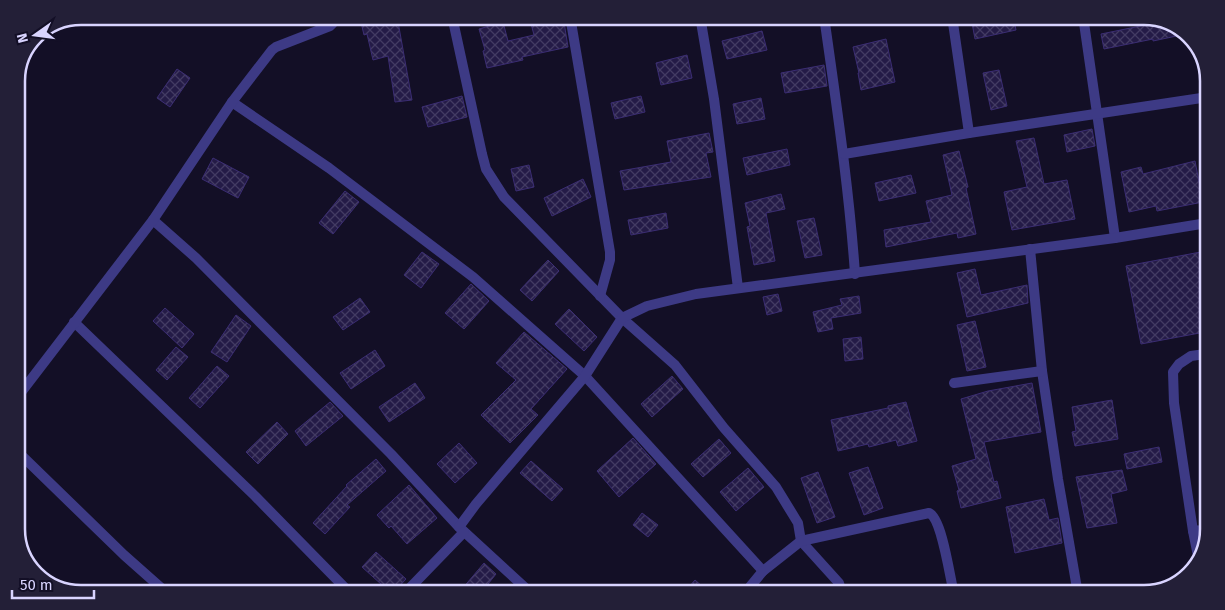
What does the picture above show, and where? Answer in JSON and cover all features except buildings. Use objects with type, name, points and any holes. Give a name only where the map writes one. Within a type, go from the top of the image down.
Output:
[{"type":"street","points":[[25,388],[153,220],[232,102],[272,50],[331,25]]},
{"type":"street","points":[[454,25],[486,169],[504,196],[622,318],[675,365],[724,428],[776,488],[798,524],[801,541],[840,585]]},
{"type":"street","points":[[572,25],[610,252],[610,260],[600,296]]},
{"type":"street","points":[[702,25],[714,99],[738,288]]},
{"type":"street","points":[[825,25],[851,211],[855,274]]},
{"type":"street","points":[[953,25],[969,133]]},
{"type":"street","points":[[1084,25],[1115,238]]},
{"type":"street","points":[[844,154],[1200,98]]},
{"type":"street","points":[[232,102],[329,168],[473,277],[585,376],[763,571]]},
{"type":"street","points":[[153,220],[196,258],[392,454],[461,530],[522,585]]},
{"type":"street","points":[[412,585],[461,530],[476,504],[585,376],[622,318],[646,306],[696,294],[855,274],[1200,225]]},
{"type":"street","points":[[1030,249],[1042,371],[1076,585]]},
{"type":"street","points":[[74,322],[255,496],[342,585]]},
{"type":"street","points":[[1198,530],[1174,403],[1173,372],[1178,364],[1190,356],[1200,355]]},
{"type":"street","points":[[954,383],[1042,371]]},
{"type":"street","points":[[25,459],[124,555],[158,585]]},
{"type":"street","points":[[751,585],[763,571],[801,541],[930,512],[936,517],[942,536],[952,585]]}]
